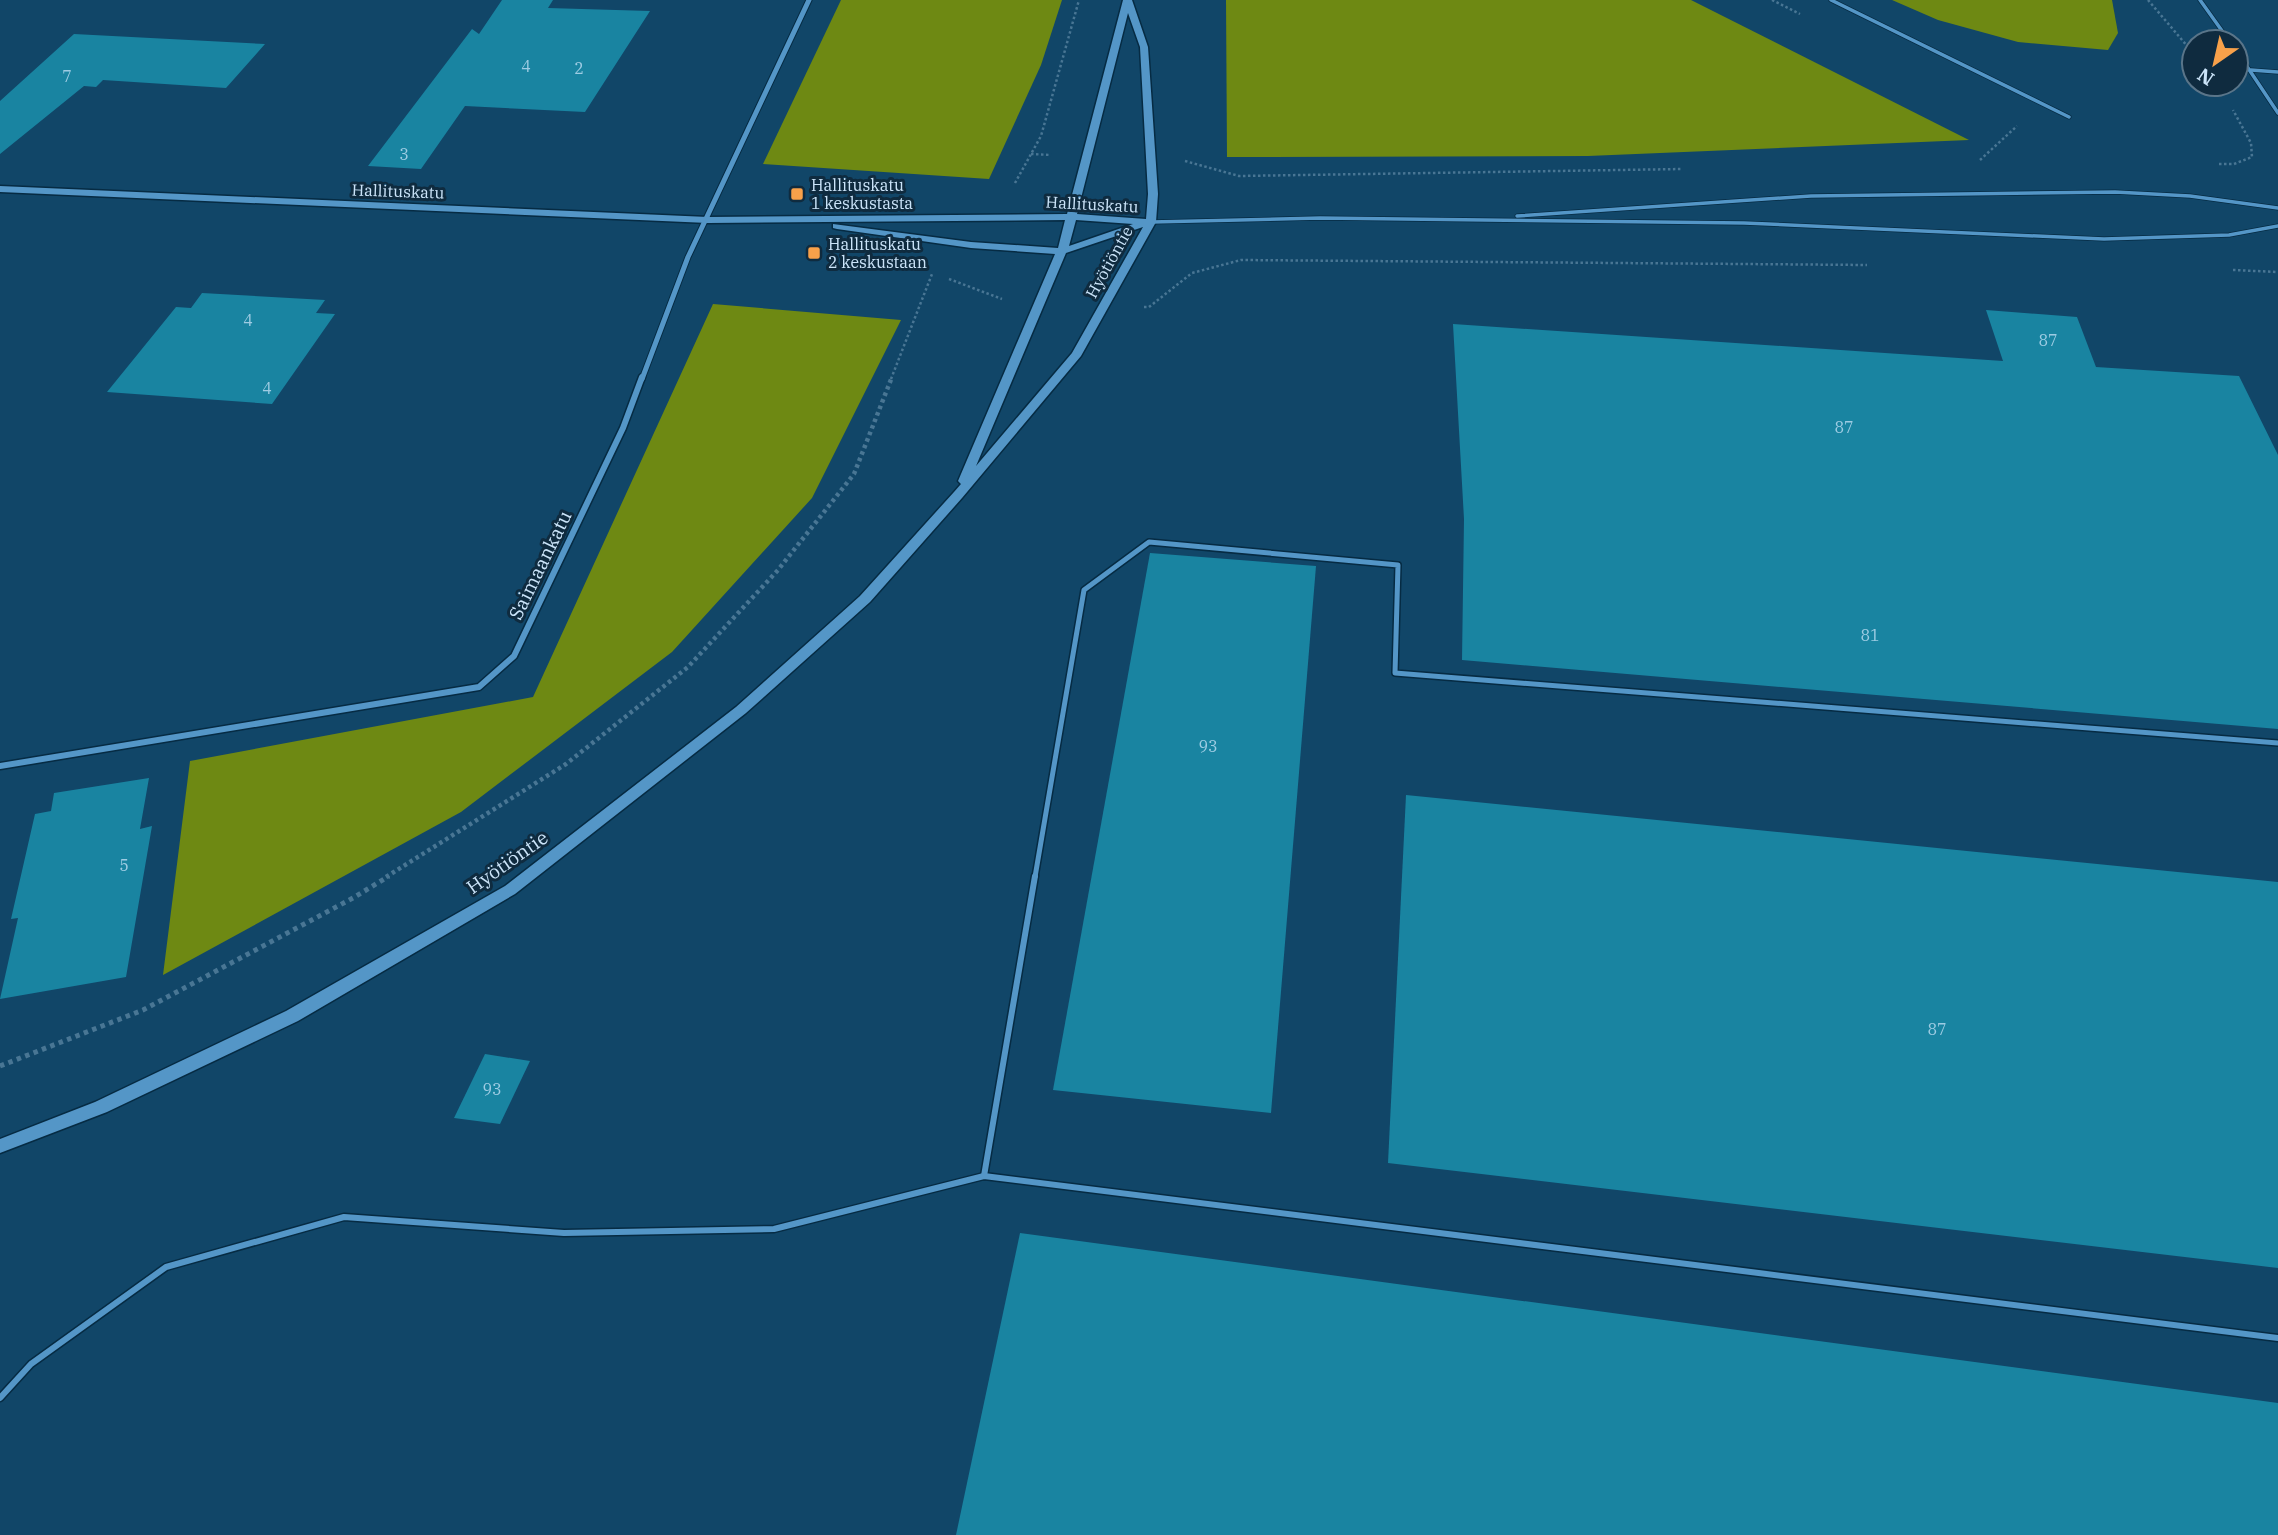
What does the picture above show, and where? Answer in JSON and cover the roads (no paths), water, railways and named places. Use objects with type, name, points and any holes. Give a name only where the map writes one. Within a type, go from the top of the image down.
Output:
[{"type":"main road","name":"Hyötiöntie","points":[[0,1146],[101,1107],[292,1016],[510,890],[741,710],[865,599],[958,495],[1077,354],[1151,222],[1153,194],[1144,47],[1128,0]]},
{"type":"main road","name":"Hyötiöntie","points":[[958,495],[1063,251],[1128,0]]},
{"type":"main road","name":"Hallituskatu","points":[[0,189],[708,220],[1070,217],[1151,222]]},
{"type":"main road","name":"Hallituskatu","points":[[794,220],[971,245],[1063,251],[1151,222]]},
{"type":"street","name":"Saimaankatu","points":[[0,766],[479,687],[514,656],[623,428],[688,257],[708,220],[809,0]]},
{"type":"lane","points":[[1831,0],[2069,117]]},
{"type":"lane","points":[[2200,0],[2220,28]]},
{"type":"lane","points":[[2250,70],[2278,72]]},
{"type":"lane","points":[[2250,70],[2278,113]]},
{"type":"lane","points":[[1479,219],[1811,196],[2115,192],[2190,196],[2278,208]]},
{"type":"lane","points":[[1151,222],[1479,219],[1744,223],[2104,239],[2229,235],[2278,226]]},
{"type":"lane","points":[[984,1176],[1084,590],[1149,542],[1398,565],[1395,673],[2278,743]]},
{"type":"lane","points":[[0,1398],[31,1364],[166,1267],[344,1217],[564,1233],[774,1228],[984,1176],[2278,1338]]},
{"type":"place","name":"Hallituskatu 1 keskustasta","points":[[797,194]]},
{"type":"place","name":"Hallituskatu 2 keskustaan","points":[[814,253]]}]
